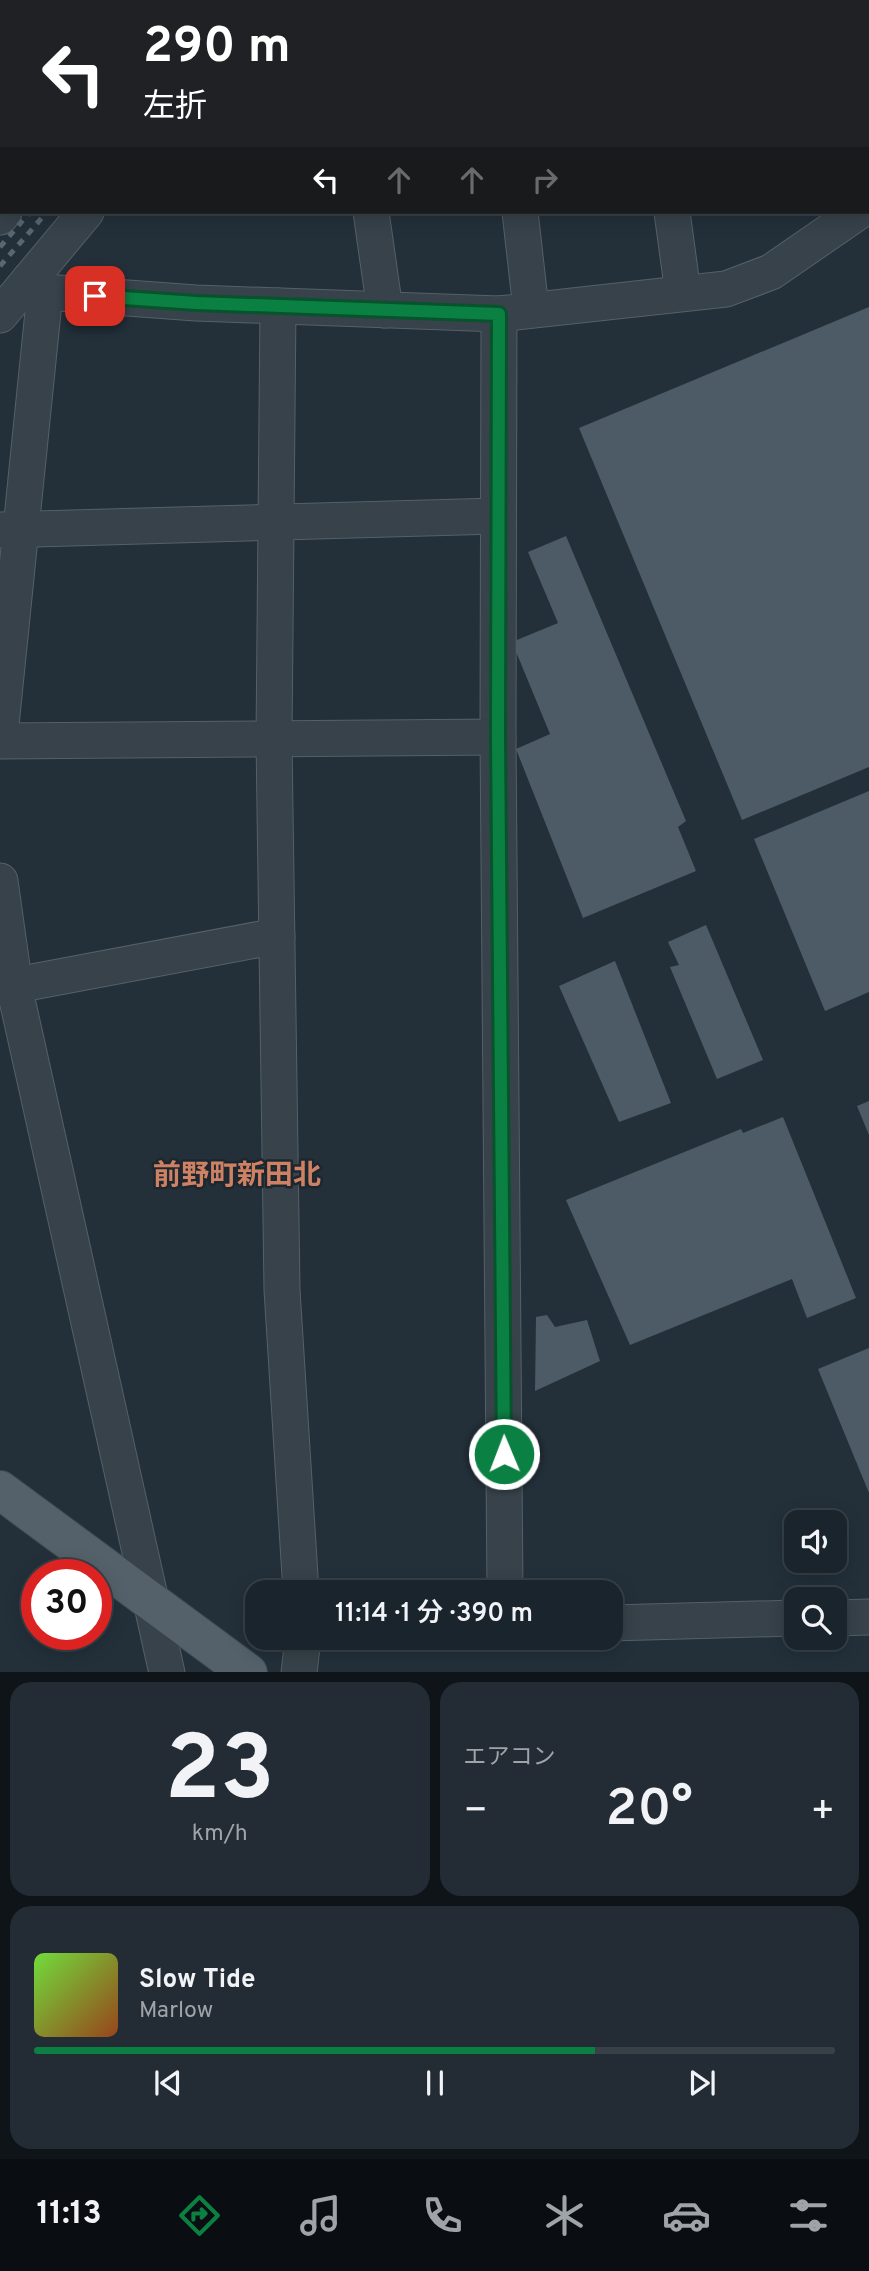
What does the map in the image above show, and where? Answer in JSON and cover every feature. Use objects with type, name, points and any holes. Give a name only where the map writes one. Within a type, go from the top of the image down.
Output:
[{"type":"main road","points":[[0,1490],[248,1672]]},
{"type":"street","points":[[0,315],[37,286],[85,214]]},
{"type":"street","points":[[371,214],[385,310]]},
{"type":"street","points":[[505,1580],[498,516],[515,312],[520,214]]},
{"type":"street","points":[[672,214],[683,293]]},
{"type":"street","points":[[37,286],[278,306],[515,312],[726,289],[771,272],[826,222],[852,214]]},
{"type":"street","points":[[0,735],[10,530],[37,286]]},
{"type":"street","points":[[278,306],[274,740],[282,1290],[300,1580]]},
{"type":"street","points":[[10,530],[276,525],[498,516]]},
{"type":"street","points":[[0,741],[498,737]]},
{"type":"street","points":[[0,881],[7,988],[167,1672]]},
{"type":"street","points":[[7,988],[277,936]]},
{"type":"street","points":[[847,1618],[869,1617]]},
{"type":"street","points":[[623,1623],[784,1618]]},
{"type":"street","points":[[299,1672],[302,1650]]},
{"type":"building","points":[[869,307],[869,767],[742,820],[579,428]]},
{"type":"building","points":[[566,536],[686,821],[678,827],[696,871],[583,918],[516,749],[550,734],[512,642],[558,623],[528,552]]},
{"type":"building","points":[[869,791],[869,992],[825,1011],[754,839]]},
{"type":"building","points":[[706,925],[763,1060],[717,1079],[670,967],[679,965],[668,942]]},
{"type":"building","points":[[615,961],[671,1103],[619,1122],[559,986]]},
{"type":"building","points":[[869,1101],[869,1135],[857,1106]]},
{"type":"building","points":[[783,1117],[856,1298],[807,1318],[792,1279],[630,1345],[566,1200],[741,1129],[743,1133]]},
{"type":"building","points":[[547,1315],[555,1327],[587,1320],[600,1361],[535,1391],[536,1317]]},
{"type":"building","points":[[869,1348],[869,1493],[818,1369]]},
{"type":"railway","points":[[0,247],[28,214]]},
{"type":"railway","points":[[0,266],[45,214]]},
{"type":"district","name":"前野町新田北","points":[[237,1177]]},
{"type":"route","points":[[95,296],[196,303],[499,314],[498,737],[504,1454]]}]
